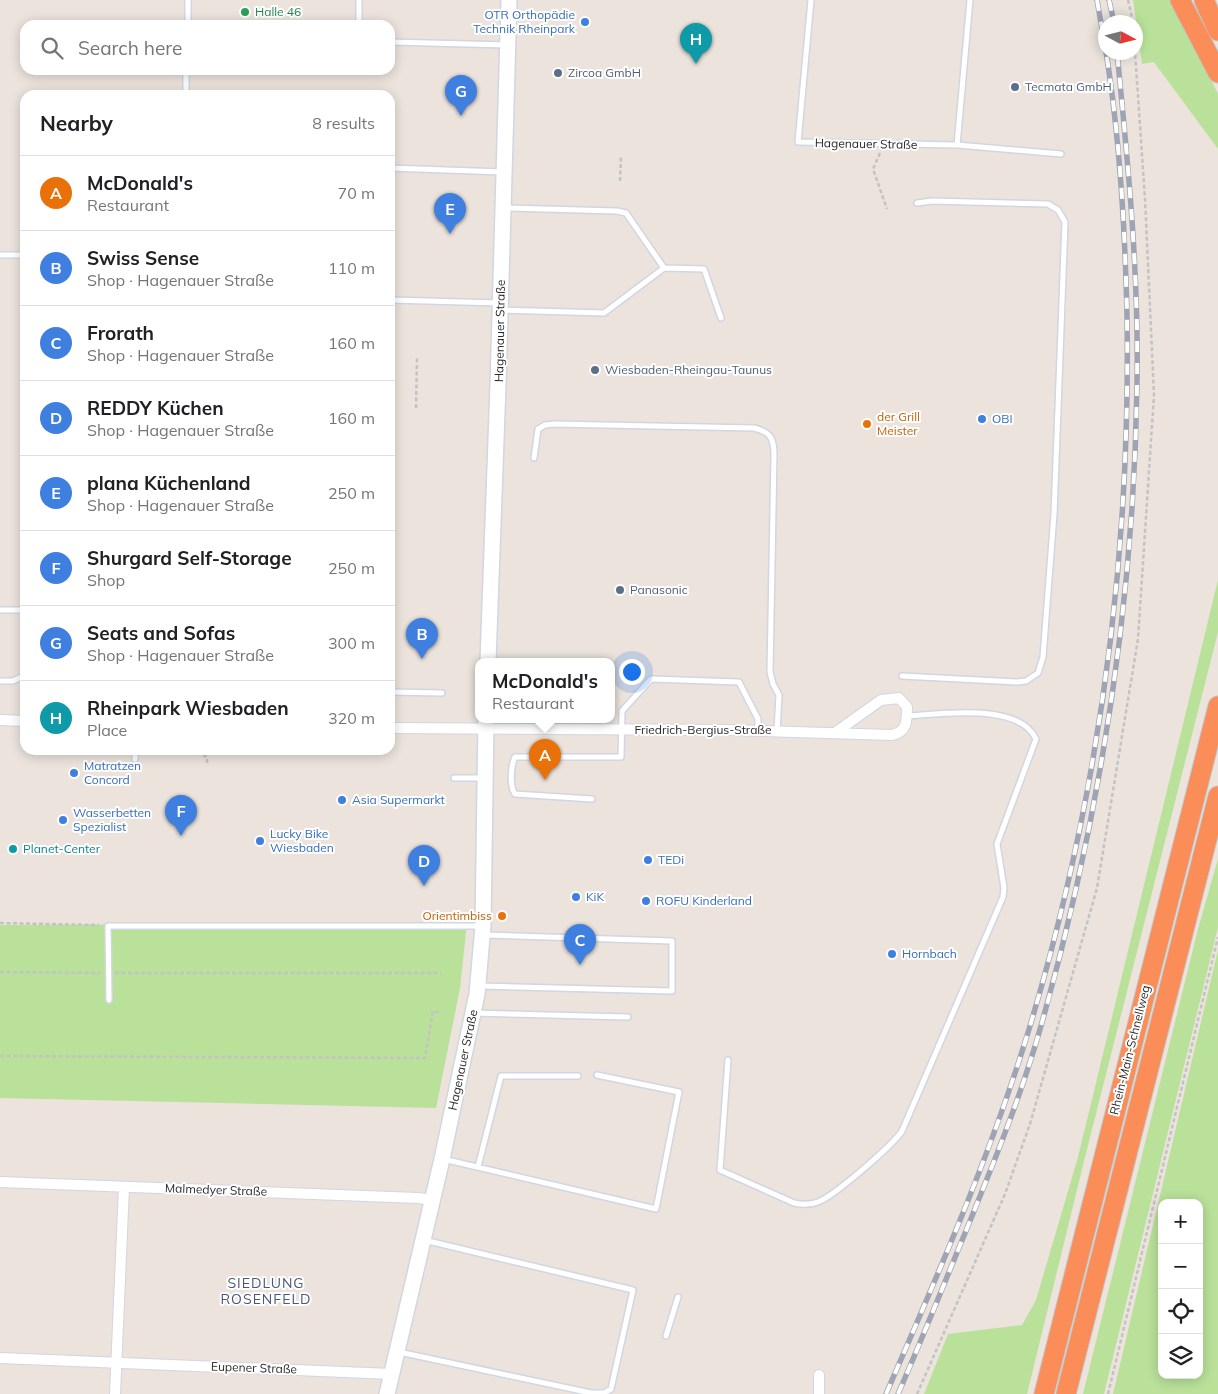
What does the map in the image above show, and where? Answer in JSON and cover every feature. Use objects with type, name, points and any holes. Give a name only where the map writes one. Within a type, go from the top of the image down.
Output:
[{"type":"highway","points":[[1180,0],[1218,73]]},
{"type":"highway","points":[[1204,0],[1218,31]]},
{"type":"highway","name":"Rhein-Main-Schnellweg","points":[[1044,1394],[1218,706]]},
{"type":"highway","name":"Rhein-Main-Schnellweg","points":[[1066,1394],[1218,796]]},
{"type":"street","name":"Hagenauer Straße","points":[[488,658],[508,0]]},
{"type":"street","points":[[836,732],[881,700],[888,698],[898,698],[902,701],[907,707],[907,716]]},
{"type":"street","name":"Friedrich-Bergius-Straße","points":[[395,728],[486,724],[621,730],[897,734],[906,726],[907,716]]},
{"type":"street","points":[[0,720],[20,720]]},
{"type":"street","name":"Hagenauer Straße","points":[[386,1394],[424,1240],[474,1013],[483,931],[486,724]]},
{"type":"street","name":"Malmedyer Straße","points":[[0,1182],[433,1200]]},
{"type":"street","points":[[115,1394],[124,1187]]},
{"type":"street","name":"Eupener Straße","points":[[0,1358],[392,1374]]},
{"type":"street","points":[[819,1375],[819,1394]]},
{"type":"lane","points":[[188,0],[188,20]]},
{"type":"lane","points":[[358,20],[359,0]]},
{"type":"lane","name":"Hagenauer Straße","points":[[811,0],[798,142],[957,145],[1061,154]]},
{"type":"lane","points":[[957,145],[970,0]]},
{"type":"lane","points":[[395,42],[508,45]]},
{"type":"lane","points":[[186,75],[186,90]]},
{"type":"lane","points":[[395,168],[504,172]]},
{"type":"lane","points":[[902,676],[1017,682],[1026,681],[1038,673],[1043,657],[1054,514],[1065,222],[1058,210],[1048,204],[932,201],[917,203]]},
{"type":"lane","points":[[503,208],[617,211],[626,213],[664,268]]},
{"type":"lane","points":[[0,254],[20,255]]},
{"type":"lane","points":[[395,300],[500,306],[561,312],[604,313],[664,268],[704,269],[721,318]]},
{"type":"lane","points":[[534,458],[538,429],[541,426],[554,424],[754,428],[767,432],[771,436],[774,455],[770,672],[773,684],[779,695],[778,731]]},
{"type":"lane","points":[[0,610],[20,610]]},
{"type":"lane","points":[[0,681],[13,681],[20,678]]},
{"type":"lane","points":[[592,799],[515,794],[512,790],[515,756],[620,757],[622,711],[651,679],[739,682],[758,719],[758,731]]},
{"type":"lane","points":[[395,692],[442,693]]},
{"type":"lane","points":[[728,1060],[720,1170],[794,1203],[804,1205],[819,1202],[834,1192],[892,1143],[902,1131],[1003,897],[1004,888],[997,844],[1036,739],[1032,732],[1021,722],[1000,714],[907,716]]},
{"type":"lane","points":[[454,778],[486,778]]},
{"type":"lane","points":[[109,1000],[108,926],[483,931],[672,941],[672,991],[478,986]]},
{"type":"lane","points":[[474,1013],[628,1016]]},
{"type":"lane","points":[[442,1159],[656,1209],[679,1092],[597,1075]]},
{"type":"lane","points":[[478,1167],[501,1076],[578,1076]]},
{"type":"lane","points":[[397,1352],[591,1393],[604,1393],[611,1389],[633,1290],[424,1240]]},
{"type":"lane","points":[[666,1336],[678,1298]]},
{"type":"path","points":[[1128,0],[1131,15]]},
{"type":"path","points":[[917,1394],[1005,1194],[1030,1124],[1098,888],[1137,648],[1154,395],[1146,200],[1136,60]]},
{"type":"path","points":[[884,144],[873,169],[887,209]]},
{"type":"path","points":[[620,181],[621,157]]},
{"type":"path","points":[[416,408],[417,357]]},
{"type":"path","points":[[0,923],[108,926]]},
{"type":"path","points":[[1108,1394],[1218,937]]},
{"type":"path","points":[[0,972],[441,973]]},
{"type":"path","points":[[0,1056],[425,1058],[433,1011],[441,1012]]},
{"type":"green space","points":[[1133,0],[1172,0],[1218,94],[1218,149],[1154,62],[1142,64],[1143,15],[1135,15]]},
{"type":"green space","points":[[1218,580],[1218,632],[1027,1394],[924,1394],[948,1334],[1022,1325],[1036,1300],[1078,1157]]},
{"type":"green space","points":[[1218,859],[1218,927],[1104,1394],[1083,1394],[1198,929]]},
{"type":"green space","points":[[467,923],[460,988],[436,1108],[0,1098],[0,925]]},
{"type":"green space","points":[[1218,950],[1218,1394],[1113,1394],[1158,1204],[1158,1379],[1203,1379],[1203,1199],[1159,1199]]},
{"type":"railway","points":[[1097,0],[1100,15]]},
{"type":"railway","points":[[1109,0],[1112,15]]},
{"type":"railway","points":[[886,1394],[963,1212],[1015,1073],[1054,939],[1075,852],[1092,763],[1106,674],[1116,585],[1127,405],[1125,249],[1115,117],[1107,60]]},
{"type":"railway","points":[[898,1394],[989,1173],[1034,1051],[1062,948],[1097,789],[1121,628],[1129,547],[1137,384],[1134,260],[1129,177],[1118,60]]},
{"type":"place","name":"Halle 46","points":[[245,12]]},
{"type":"place","name":"OTR Orthopädie Technik Rheinpark","points":[[585,22]]},
{"type":"place","name":"Rheinpark Wiesbaden","points":[[696,64]]},
{"type":"place","name":"Zircoa GmbH","points":[[558,73]]},
{"type":"place","name":"Tecmata GmbH","points":[[1015,87]]},
{"type":"place","name":"Seats and Sofas","points":[[461,116]]},
{"type":"place","name":"plana Küchenland","points":[[450,234]]},
{"type":"place","name":"Wiesbaden-Rheingau-Taunus","points":[[595,370]]},
{"type":"place","name":"OBI","points":[[982,419]]},
{"type":"place","name":"der Grill Meister","points":[[867,424]]},
{"type":"place","name":"Panasonic","points":[[620,590]]},
{"type":"place","name":"Swiss Sense","points":[[422,659]]},
{"type":"place","name":"Matratzen Concord","points":[[74,773]]},
{"type":"place","name":"McDonald's","points":[[545,780]]},
{"type":"place","name":"Asia Supermarkt","points":[[342,800]]},
{"type":"place","name":"Wasserbetten Spezialist","points":[[63,820]]},
{"type":"place","name":"Shurgard Self-Storage","points":[[181,836]]},
{"type":"place","name":"Lucky Bike Wiesbaden","points":[[260,841]]},
{"type":"place","name":"Planet-Center","points":[[13,849]]},
{"type":"place","name":"TEDi","points":[[648,860]]},
{"type":"place","name":"REDDY Küchen","points":[[424,886]]},
{"type":"place","name":"KiK","points":[[576,897]]},
{"type":"place","name":"ROFU Kinderland","points":[[646,901]]},
{"type":"place","name":"Orientimbiss","points":[[502,916]]},
{"type":"place","name":"Hornbach","points":[[892,954]]},
{"type":"place","name":"Frorath","points":[[580,965]]},
{"type":"district","name":"SIEDLUNG ROSENFELD","points":[[266,1292]]}]
